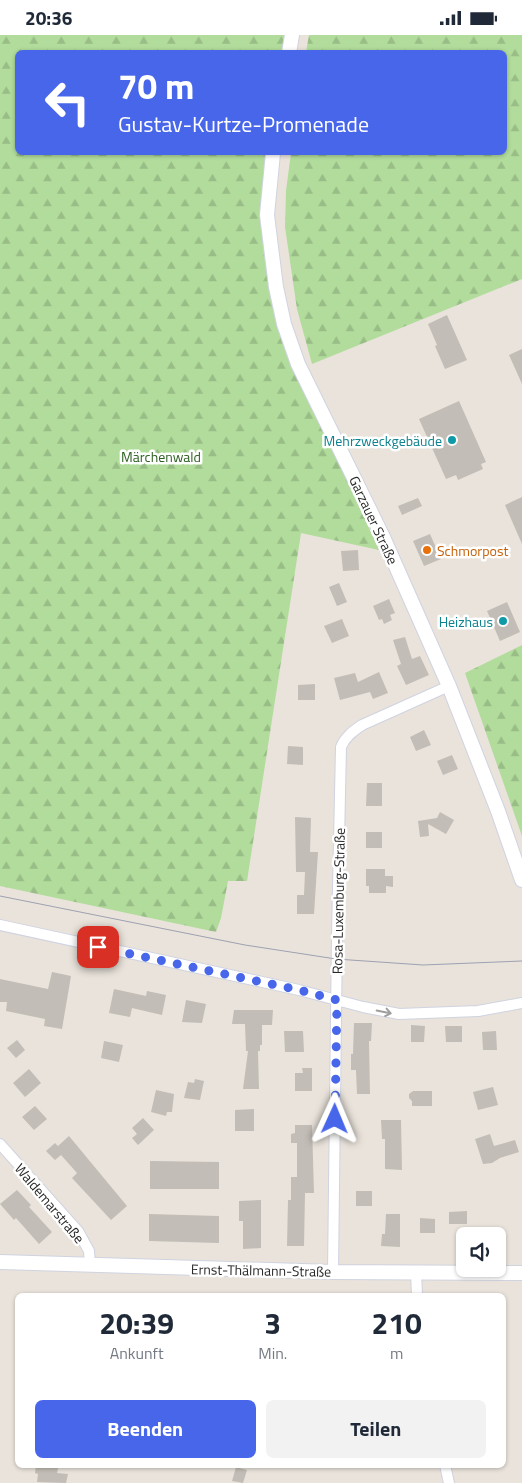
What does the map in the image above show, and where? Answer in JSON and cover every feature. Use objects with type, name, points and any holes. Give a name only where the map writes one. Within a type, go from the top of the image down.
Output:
[{"type":"street","points":[[290,50],[292,35]]},
{"type":"street","name":"Garzauer Straße","points":[[273,155],[266,215],[276,287],[284,324],[298,364],[383,537],[449,686],[498,811],[522,880]]},
{"type":"street","name":"Rosa-Luxemburg-Straße","points":[[333,1272],[341,747],[351,733],[362,725],[449,686]]},
{"type":"street","points":[[0,925],[299,990],[363,1007],[399,1014],[478,1011],[522,1003]]},
{"type":"street","name":"Waldemarstraße","points":[[0,1144],[78,1231],[89,1251],[90,1265]]},
{"type":"street","name":"Ernst-Thälmann-Straße","points":[[0,1262],[333,1272],[522,1273]]},
{"type":"street","points":[[416,1273],[417,1293]]},
{"type":"street","points":[[446,1468],[449,1483]]},
{"type":"green space","name":"Märchenwald","points":[[0,35],[286,35],[284,50],[15,50],[15,155],[268,155],[261,226],[269,279],[285,342],[379,550],[301,533],[247,881],[228,881],[221,918],[216,932],[0,886]]},
{"type":"green space","points":[[309,35],[522,35],[522,279],[312,364],[297,309],[285,227],[286,191],[291,155],[507,155],[507,50],[306,50]]},
{"type":"green space","points":[[522,645],[522,836],[465,673]]},
{"type":"building","points":[[447,315],[467,360],[445,369],[428,324]]},
{"type":"building","points":[[522,349],[522,384],[509,355]]},
{"type":"building","name":"Mehrzweckgebäude","points":[[459,401],[486,462],[481,464],[483,469],[458,480],[456,475],[446,479],[419,419]]},
{"type":"building","points":[[522,497],[522,544],[505,505]]},
{"type":"building","points":[[418,498],[422,506],[402,515],[398,506]]},
{"type":"building","name":"Schmorpost","points":[[430,534],[441,559],[424,566],[413,541]]},
{"type":"building","points":[[358,550],[359,570],[343,571],[341,551]]},
{"type":"building","points":[[339,583],[347,602],[337,606],[329,587]]},
{"type":"building","points":[[389,599],[395,613],[390,615],[392,620],[384,624],[382,619],[379,620],[373,606]]},
{"type":"building","name":"Heizhaus","points":[[507,602],[520,632],[500,641],[487,611]]},
{"type":"building","points":[[342,619],[349,636],[332,643],[324,626]]},
{"type":"building","points":[[405,637],[412,659],[420,656],[429,675],[406,685],[397,666],[401,664],[393,640]]},
{"type":"building","points":[[379,672],[388,693],[373,699],[370,692],[340,700],[334,678],[355,673],[358,682]]},
{"type":"building","points":[[315,684],[315,700],[298,700],[298,685]]},
{"type":"building","points":[[424,730],[431,745],[416,751],[410,737]]},
{"type":"building","points":[[288,746],[303,747],[303,765],[287,764]]},
{"type":"building","points":[[452,755],[458,769],[443,775],[437,761]]},
{"type":"building","points":[[367,783],[382,783],[382,806],[366,806]]},
{"type":"building","points":[[440,812],[454,820],[446,834],[428,824],[429,836],[420,837],[418,821],[437,818]]},
{"type":"building","points":[[295,817],[311,818],[310,852],[318,852],[314,914],[297,914],[297,895],[304,895],[305,872],[296,872]]},
{"type":"building","points":[[366,832],[382,832],[382,848],[366,848]]},
{"type":"building","points":[[366,869],[385,869],[385,876],[393,876],[393,887],[386,886],[386,893],[369,893],[369,886],[366,886]]},
{"type":"building","points":[[52,972],[71,976],[62,1029],[44,1026],[45,1019],[6,1011],[7,1002],[0,1002],[0,979],[48,989]]},
{"type":"building","points":[[114,989],[146,996],[147,991],[166,995],[162,1015],[132,1008],[130,1017],[109,1013]]},
{"type":"building","points":[[186,1000],[206,1004],[202,1023],[182,1022]]},
{"type":"building","points":[[234,1010],[273,1010],[272,1025],[262,1025],[262,1045],[260,1045],[260,1051],[258,1051],[259,1089],[243,1089],[248,1051],[246,1051],[245,1024],[232,1024]]},
{"type":"building","points":[[354,1023],[372,1023],[371,1041],[369,1041],[370,1094],[357,1094],[356,1070],[351,1070]]},
{"type":"building","points":[[411,1025],[425,1026],[424,1042],[411,1042]]},
{"type":"building","points":[[445,1026],[462,1026],[462,1042],[446,1042]]},
{"type":"building","points":[[284,1031],[303,1031],[304,1052],[285,1052]]},
{"type":"building","points":[[496,1031],[497,1050],[483,1050],[482,1032]]},
{"type":"building","points":[[17,1040],[25,1050],[16,1058],[7,1048]]},
{"type":"building","points":[[104,1041],[123,1045],[119,1062],[101,1058]]},
{"type":"building","points":[[302,1068],[312,1068],[312,1091],[295,1091],[295,1073],[303,1073]]},
{"type":"building","points":[[29,1069],[41,1083],[25,1097],[13,1083]]},
{"type":"building","points":[[195,1079],[204,1081],[200,1100],[184,1098],[188,1082],[194,1083]]},
{"type":"building","points":[[493,1087],[498,1105],[478,1110],[473,1092]]},
{"type":"building","points":[[156,1090],[174,1094],[172,1112],[167,1112],[166,1116],[151,1112]]},
{"type":"building","points":[[413,1091],[432,1091],[432,1106],[412,1106],[409,1094]]},
{"type":"building","points":[[35,1106],[47,1119],[34,1130],[22,1117]]},
{"type":"building","points":[[254,1109],[254,1131],[235,1131],[235,1110]]},
{"type":"building","points":[[143,1118],[154,1130],[138,1145],[132,1138],[137,1134],[132,1128]]},
{"type":"building","points":[[381,1120],[401,1120],[402,1170],[385,1169],[385,1139],[382,1139]]},
{"type":"building","points":[[295,1125],[312,1125],[314,1193],[305,1193],[304,1246],[287,1246],[288,1200],[291,1200],[291,1177],[297,1177],[297,1143],[291,1143],[291,1134],[295,1133]]},
{"type":"building","points":[[490,1134],[494,1146],[515,1140],[519,1152],[500,1158],[492,1163],[483,1164],[475,1139]]},
{"type":"building","points":[[69,1136],[127,1206],[111,1220],[72,1178],[77,1173],[61,1155],[55,1160],[46,1151],[55,1143],[58,1146]]},
{"type":"building","points":[[150,1161],[219,1162],[219,1189],[150,1189]]},
{"type":"building","points":[[17,1190],[31,1205],[29,1207],[52,1232],[39,1244],[16,1218],[14,1220],[0,1204]]},
{"type":"building","points":[[356,1191],[372,1191],[372,1206],[356,1206]]},
{"type":"building","points":[[261,1200],[261,1248],[243,1249],[243,1221],[239,1221],[239,1201]]},
{"type":"building","points":[[467,1211],[467,1224],[449,1224],[449,1212]]},
{"type":"building","points":[[149,1214],[219,1216],[219,1243],[149,1241]]},
{"type":"building","points":[[386,1214],[400,1214],[400,1247],[381,1246],[382,1234],[385,1234]]},
{"type":"building","points":[[420,1218],[435,1219],[435,1233],[420,1233]]},
{"type":"building","points":[[36,1468],[58,1468],[57,1473],[68,1474],[66,1483],[37,1482],[38,1474],[35,1473]]},
{"type":"building","points":[[236,1468],[247,1470],[243,1483],[232,1481]]},
{"type":"tram line","points":[[0,896],[245,945],[336,959],[423,965],[522,961]]},
{"type":"place","name":"Mehrzweckgebäude","points":[[452,440]]},
{"type":"place","name":"Schmorpost","points":[[427,550]]},
{"type":"place","name":"Heizhaus","points":[[503,621]]},
{"type":"route","points":[[98,947],[299,990],[337,1000],[335,1119]]}]
